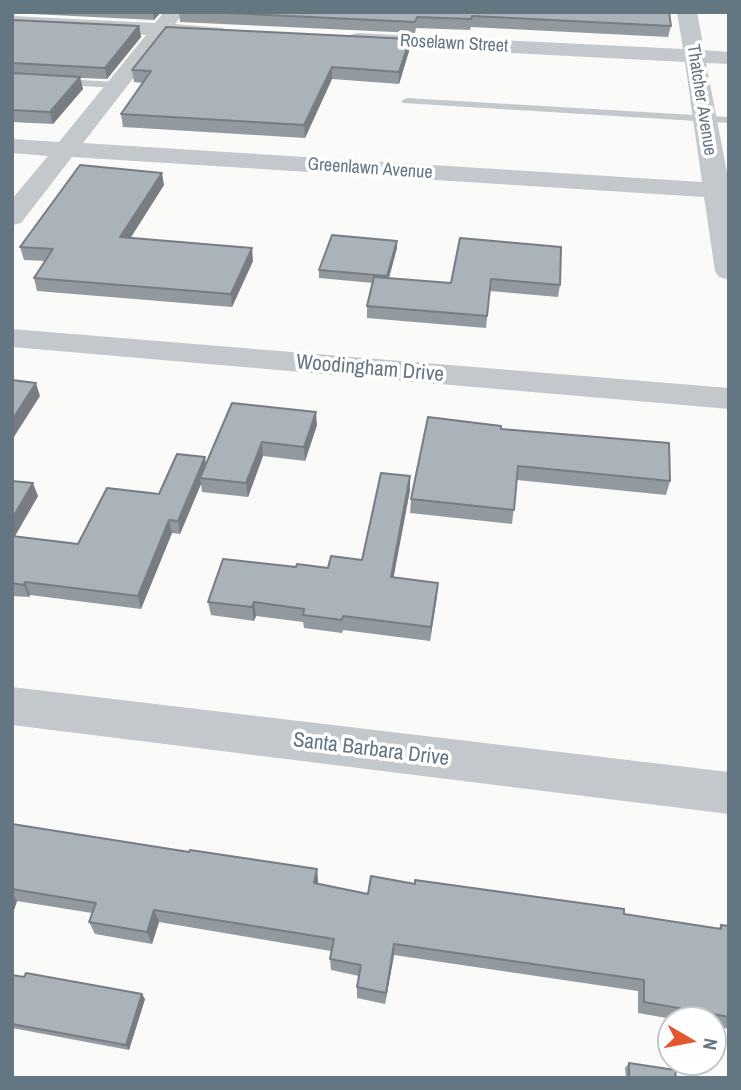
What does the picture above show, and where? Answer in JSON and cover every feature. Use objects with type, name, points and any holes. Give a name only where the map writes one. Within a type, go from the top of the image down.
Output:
[{"type":"street","name":"Thatcher Avenue","points":[[687,12],[704,119],[722,190],[729,271]]},
{"type":"street","points":[[12,22],[168,21],[229,33]]},
{"type":"street","points":[[12,217],[168,21]]},
{"type":"street","name":"Roselawn Street","points":[[339,38],[729,58]]},
{"type":"street","name":"Greenlawn Avenue","points":[[12,146],[722,190]]},
{"type":"street","name":"Woodingham Drive","points":[[12,338],[729,400]]},
{"type":"street","name":"Santa Barbara Drive","points":[[12,706],[729,793]]},
{"type":"lane","points":[[12,79],[116,85]]},
{"type":"lane","points":[[407,101],[729,120]]},
{"type":"building","points":[[206,12],[669,12],[671,26],[472,16],[471,19],[417,17],[415,22]]},
{"type":"building","points":[[12,20],[139,26],[105,68],[12,63]]},
{"type":"building","points":[[166,27],[410,39],[399,72],[332,67],[304,125],[121,114],[151,71],[132,70]]},
{"type":"building","points":[[12,73],[80,77],[50,112],[12,110]]},
{"type":"building","points":[[80,165],[162,173],[120,237],[252,248],[231,294],[34,278],[53,249],[20,247]]},
{"type":"building","points":[[332,235],[397,241],[387,276],[319,270]]},
{"type":"building","points":[[460,238],[561,247],[560,285],[491,279],[487,316],[367,306],[374,277],[451,283]]},
{"type":"building","points":[[12,380],[36,383],[12,420]]},
{"type":"building","points":[[232,403],[316,412],[304,447],[262,442],[246,483],[200,478]]},
{"type":"building","points":[[428,417],[501,426],[501,429],[669,443],[670,481],[518,466],[514,510],[411,499]]},
{"type":"building","points":[[177,454],[205,457],[178,521],[169,520],[138,596],[25,582],[24,585],[12,583],[12,536],[78,544],[107,488],[159,494]]},
{"type":"building","points":[[381,473],[410,476],[391,577],[438,583],[431,627],[343,616],[342,620],[303,615],[304,609],[254,602],[252,607],[208,602],[223,559],[328,568],[331,556],[362,560]]},
{"type":"building","points":[[12,481],[33,483],[12,519]]},
{"type":"building","points":[[12,824],[317,869],[314,883],[368,894],[371,876],[415,884],[415,880],[624,909],[624,914],[721,929],[721,925],[729,926],[729,1017],[727,1006],[667,1006],[644,1002],[644,980],[394,944],[386,993],[357,987],[361,965],[330,959],[334,939],[154,910],[147,932],[89,922],[96,903],[12,889]]},
{"type":"building","points":[[26,973],[142,994],[126,1045],[12,1024],[12,975],[24,977]]},
{"type":"building","points":[[629,1063],[657,1067],[657,1076],[676,1078],[629,1078]]}]
